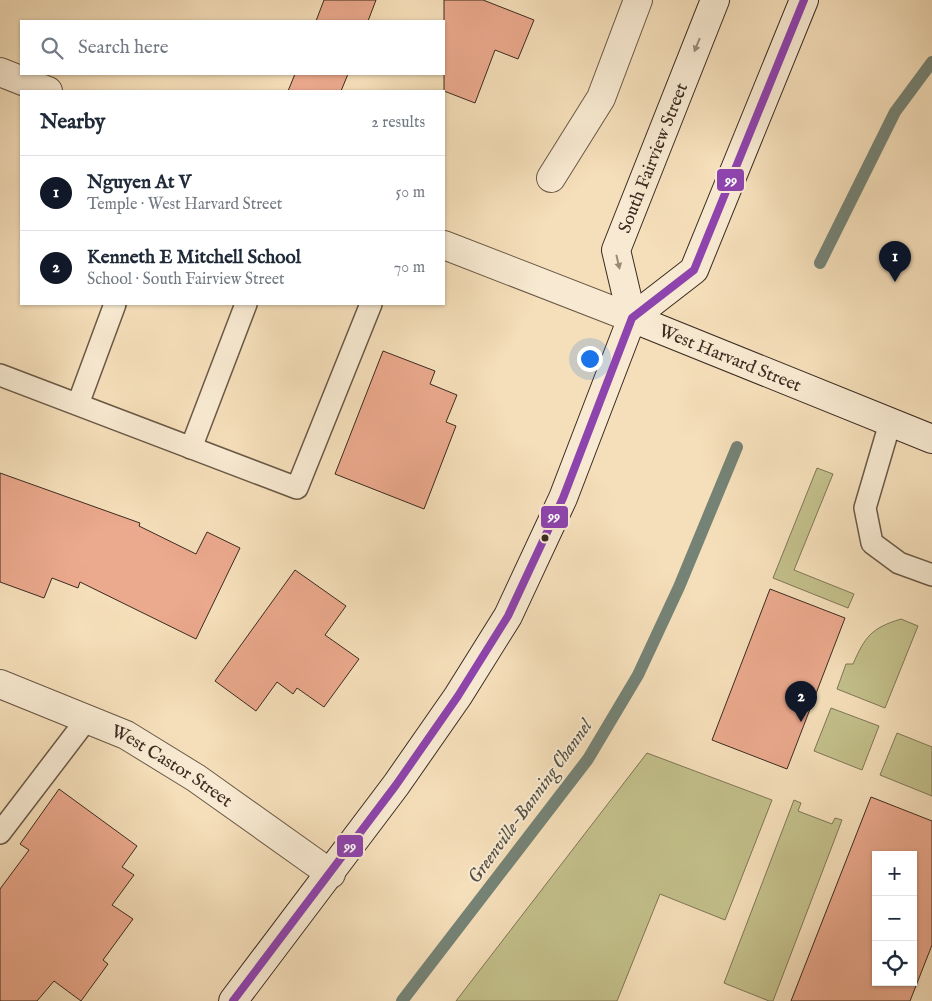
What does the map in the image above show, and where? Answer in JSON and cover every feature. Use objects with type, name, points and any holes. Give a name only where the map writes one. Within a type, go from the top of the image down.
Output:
[{"type":"main road","points":[[551,178],[601,98],[638,0]]},
{"type":"main road","name":"South Fairview Street","points":[[632,318],[616,250],[715,0]]},
{"type":"main road","points":[[233,1001],[331,874],[446,713],[508,616],[563,498],[632,318],[694,270],[804,0]]},
{"type":"main road","points":[[0,72],[45,90]]},
{"type":"main road","name":"West Harvard Street","points":[[445,245],[632,318],[932,439]]},
{"type":"main road","name":"West Castor Street","points":[[0,684],[126,734],[196,778],[331,874]]},
{"type":"lane","points":[[78,404],[116,305]]},
{"type":"lane","points":[[191,448],[246,305]]},
{"type":"lane","points":[[0,375],[297,488],[371,305]]},
{"type":"lane","points":[[890,423],[865,508],[872,543],[900,563],[932,575]]},
{"type":"lane","points":[[0,833],[87,719]]},
{"type":"shaded area","points":[[817,468],[833,474],[794,570],[854,594],[848,608],[773,578]]},
{"type":"shaded area","points":[[901,619],[918,626],[885,708],[837,689],[846,664],[853,664],[861,647],[870,635],[883,626]]},
{"type":"shaded area","points":[[831,708],[879,726],[862,770],[814,751]]},
{"type":"shaded area","points":[[897,733],[932,747],[932,796],[880,775]]},
{"type":"shaded area","points":[[647,753],[772,800],[725,920],[660,894],[617,1001],[456,1001]]},
{"type":"shaded area","points":[[794,800],[801,803],[798,811],[832,824],[835,818],[842,820],[773,1001],[769,1001],[724,983]]},
{"type":"building","points":[[324,0],[376,0],[368,20],[316,20]]},
{"type":"building","points":[[444,0],[483,0],[534,20],[518,59],[495,50],[475,103],[444,90]]},
{"type":"building","points":[[295,75],[348,75],[341,90],[288,90]]},
{"type":"building","points":[[383,351],[435,371],[430,384],[457,395],[446,422],[456,426],[424,509],[335,474]]},
{"type":"building","points":[[0,473],[140,523],[139,526],[196,554],[207,532],[240,548],[196,639],[80,582],[78,588],[52,578],[44,598],[0,582]]},
{"type":"building","points":[[295,570],[346,606],[325,635],[359,659],[324,707],[297,688],[293,694],[277,682],[256,711],[215,681]]},
{"type":"building","points":[[770,589],[845,618],[787,769],[712,740]]},
{"type":"building","points":[[59,789],[137,846],[122,867],[134,875],[112,905],[133,919],[103,960],[108,964],[81,1001],[54,981],[37,1001],[0,1001],[0,889],[29,850],[20,844]]},
{"type":"building","points":[[871,797],[932,821],[932,945],[917,983],[917,851],[872,851],[872,986],[916,986],[910,1001],[791,1001]]},
{"type":"waterway","name":"Greenville-Banning Channel","points":[[820,263],[895,112],[932,62]]},
{"type":"waterway","name":"Greenville-Banning Channel","points":[[402,1001],[588,759],[638,675],[679,587],[737,447]]},
{"type":"transit line","name":"99","points":[[233,1001],[396,785],[458,696],[508,616],[563,498],[632,318],[694,270],[804,0]]},
{"type":"place","name":"Nguyen At V","points":[[895,282]]},
{"type":"place","name":"Kenneth E Mitchell School","points":[[801,722]]}]
